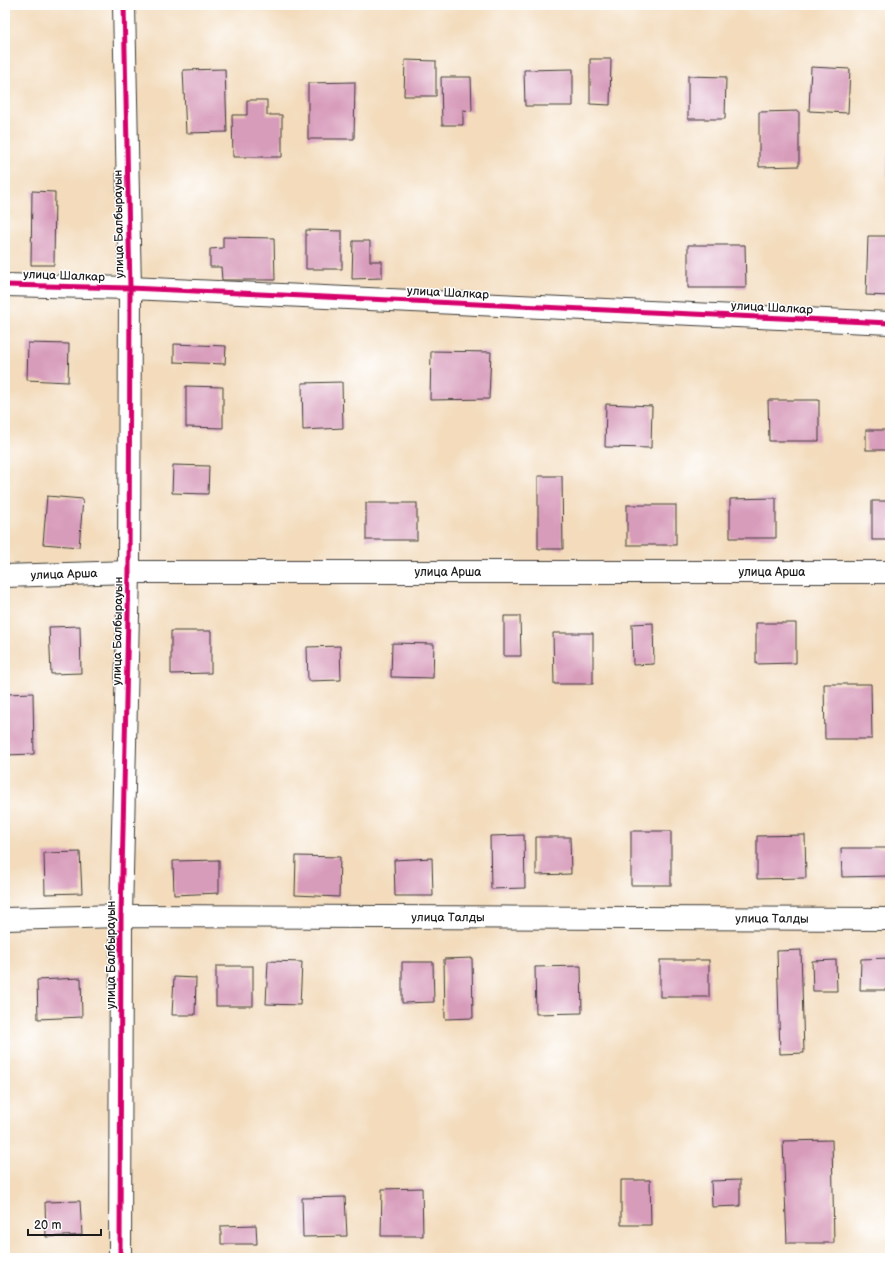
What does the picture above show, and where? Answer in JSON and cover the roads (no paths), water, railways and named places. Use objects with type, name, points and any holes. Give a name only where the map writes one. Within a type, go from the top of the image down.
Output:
[{"type":"street","name":"улица Балбырауын","points":[[120,1258],[121,916],[129,572],[130,288],[124,5]]},
{"type":"street","name":"улица Шалкар","points":[[5,285],[130,288],[890,323]]},
{"type":"street","name":"улица Арша","points":[[5,576],[129,572],[890,572]]},
{"type":"street","name":"улица Талды","points":[[5,920],[121,916],[890,919]]}]
